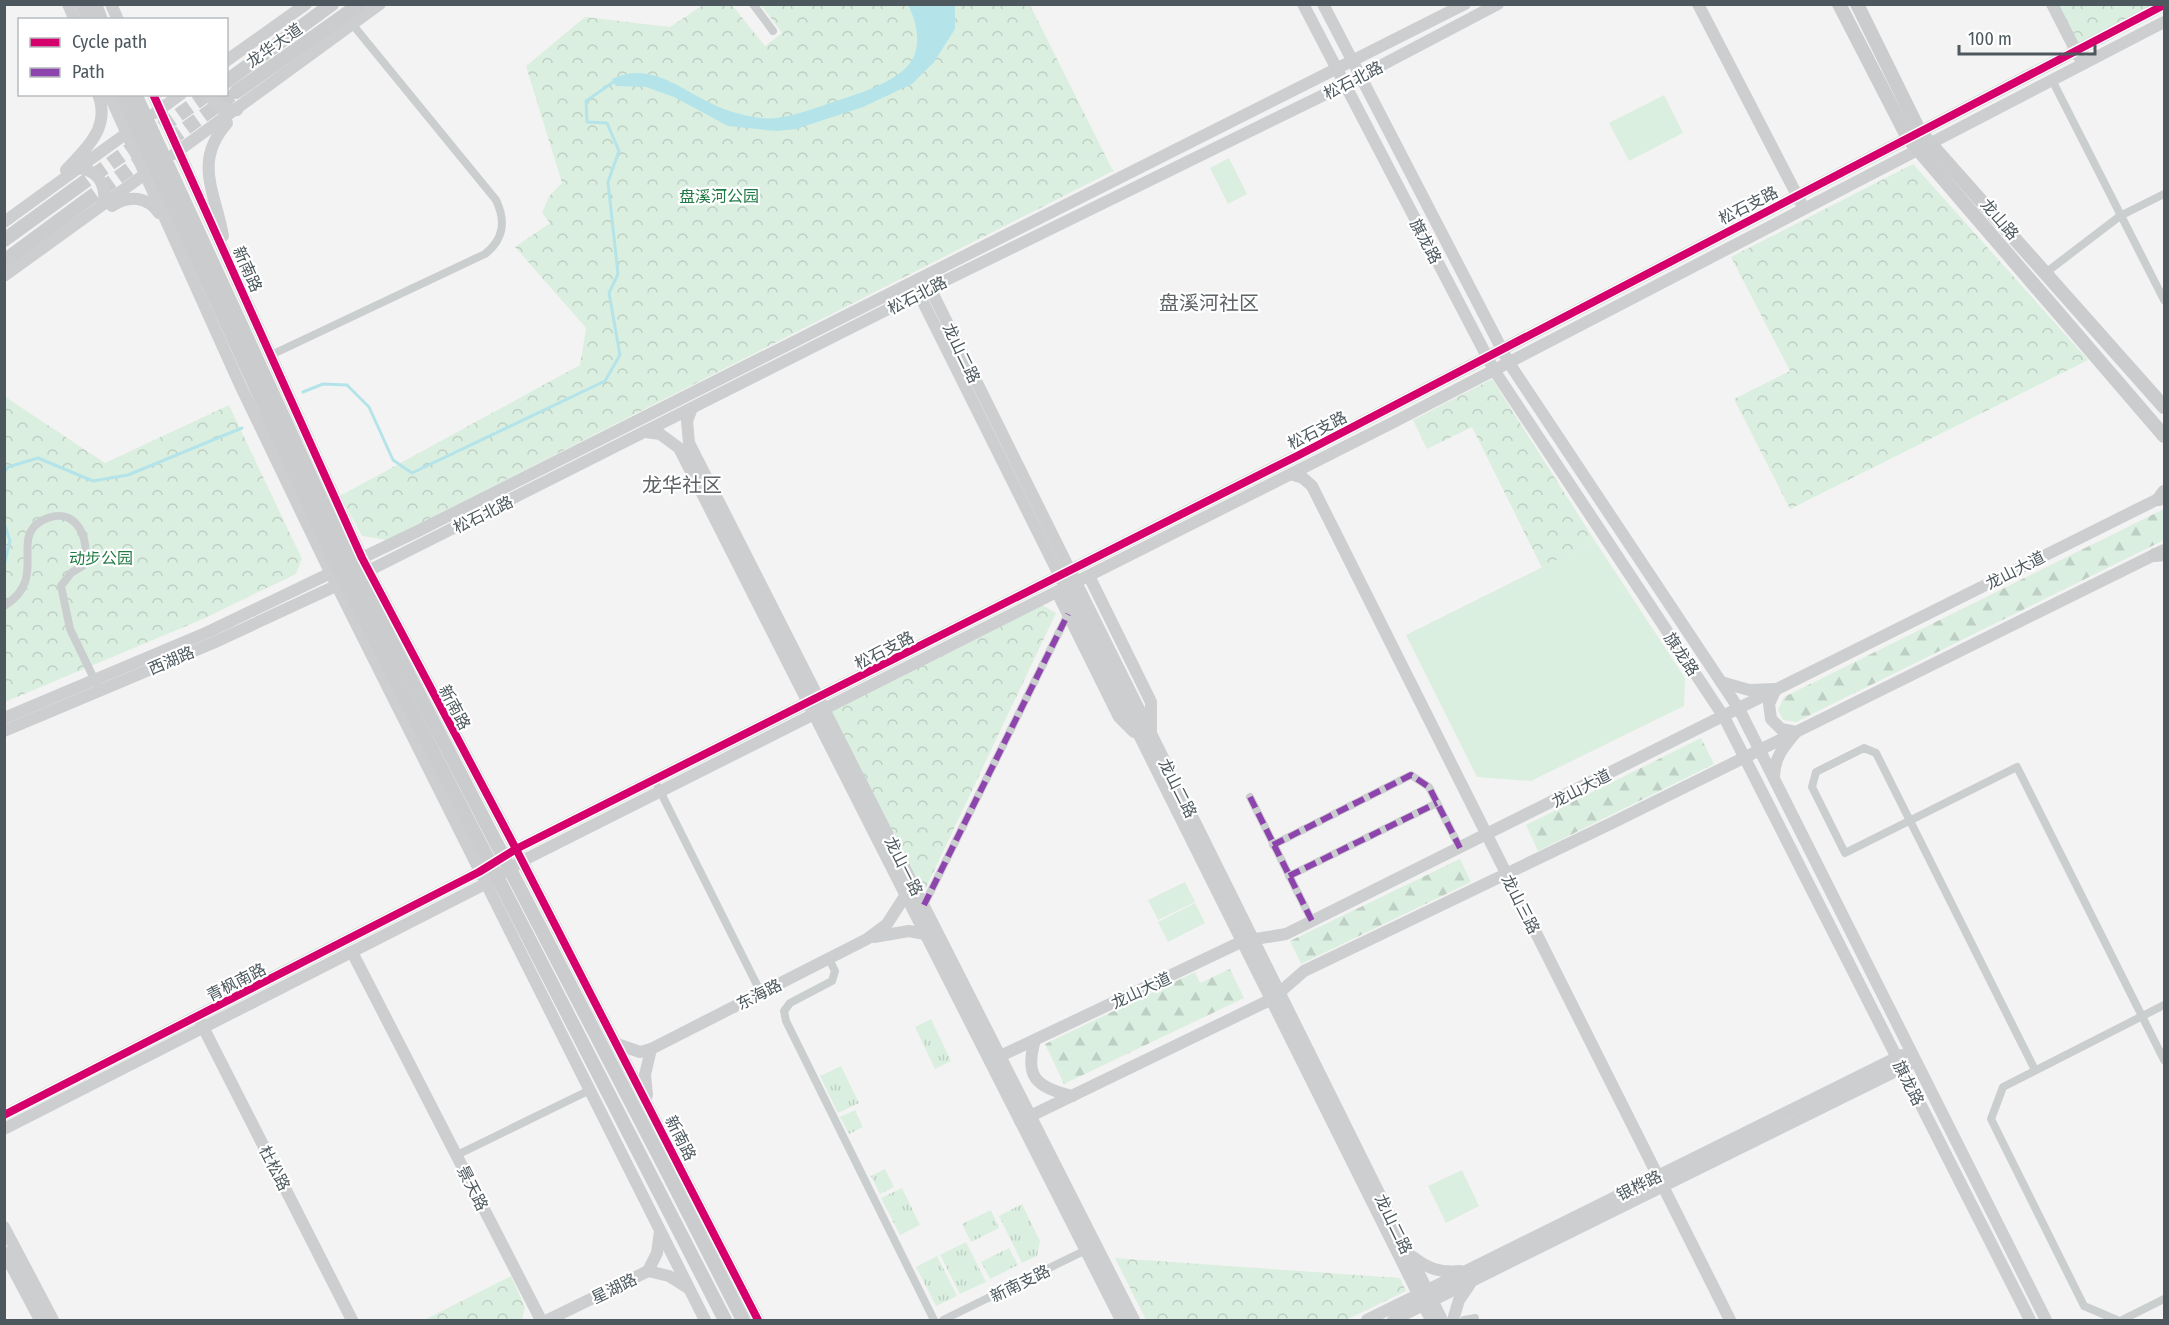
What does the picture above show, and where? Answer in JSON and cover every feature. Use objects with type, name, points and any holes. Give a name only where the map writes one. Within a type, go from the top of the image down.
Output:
[{"type":"main road","points":[[68,4],[74,18]]},
{"type":"main road","points":[[82,4],[88,18]]},
{"type":"main road","points":[[111,4],[117,18]]},
{"type":"main road","points":[[228,60],[306,4]]},
{"type":"main road","name":"龙华大道","points":[[232,86],[332,4]]},
{"type":"main road","name":"龙华大道","points":[[232,86],[360,4]]},
{"type":"main road","points":[[4,276],[237,110],[380,4]]},
{"type":"main road","name":"旗龙路","points":[[1304,4],[1486,357],[1724,717],[1746,756],[1898,1063],[2030,1320]]},
{"type":"main road","points":[[1323,4],[1509,363],[1739,709],[2046,1320]]},
{"type":"main road","name":"松石北路","points":[[331,574],[924,275],[1337,71],[1465,4]]},
{"type":"main road","name":"松石北路","points":[[336,586],[924,291],[1344,85],[1498,4]]},
{"type":"main road","points":[[1698,4],[1804,209]]},
{"type":"main road","name":"龙山路","points":[[1839,4],[1914,135],[2164,436]]},
{"type":"main road","name":"龙山路","points":[[1857,4],[1914,135]]},
{"type":"main road","points":[[2052,4],[2083,64]]},
{"type":"main road","name":"松石支路","points":[[485,884],[522,861],[818,713],[1501,348],[2164,5]]},
{"type":"main road","name":"松石支路","points":[[479,872],[516,849],[812,701],[1065,581],[1089,576],[1317,461],[2164,22]]},
{"type":"main road","points":[[228,53],[255,41]]},
{"type":"main road","points":[[47,190],[97,134],[102,120],[102,106],[99,96]]},
{"type":"main road","points":[[110,96],[241,387],[336,586],[705,1320]]},
{"type":"main road","points":[[123,96],[336,563],[725,1320]]},
{"type":"main road","name":"新南路","points":[[136,96],[348,558],[743,1320]]},
{"type":"main road","name":"新南路","points":[[154,96],[368,571],[516,849],[758,1320]]},
{"type":"main road","points":[[4,222],[178,96]]},
{"type":"main road","points":[[209,96],[220,108],[237,110]]},
{"type":"main road","points":[[225,252],[219,212],[210,185],[208,154],[219,132],[237,110]]},
{"type":"main road","name":"龙山路","points":[[1924,147],[2044,274],[2164,407]]},
{"type":"main road","points":[[78,168],[88,169],[102,182],[105,192],[104,203]]},
{"type":"main road","points":[[4,240],[76,188]]},
{"type":"main road","points":[[66,231],[94,218],[121,200],[130,198],[149,202],[170,228]]},
{"type":"main road","points":[[4,261],[84,202]]},
{"type":"main road","name":"龙山二路","points":[[924,275],[924,291]]},
{"type":"main road","name":"龙山二路","points":[[912,281],[924,291],[1065,581],[1249,941],[1425,1297]]},
{"type":"main road","name":"龙山一路","points":[[692,408],[687,421],[689,443],[905,896],[995,1059]]},
{"type":"main road","name":"龙山一路","points":[[645,432],[660,434],[679,448],[812,701]]},
{"type":"main road","points":[[1312,486],[1317,461]]},
{"type":"main road","points":[[1291,474],[1302,477],[1312,486]]},
{"type":"main road","name":"龙山三路","points":[[1312,486],[1730,1320]]},
{"type":"main road","name":"龙山大道","points":[[995,1059],[1249,941],[1286,934],[2163,496]]},
{"type":"main road","points":[[1025,1119],[1276,996],[1304,971],[1506,875],[2161,553]]},
{"type":"main road","name":"西湖路","points":[[4,731],[331,574]]},
{"type":"main road","points":[[1065,581],[1068,614],[1119,717],[1146,737],[1151,702],[1089,576]]},
{"type":"main road","name":"西湖路","points":[[4,718],[213,643],[336,586]]},
{"type":"main road","points":[[1722,682],[1749,690],[1776,689],[1769,704],[1771,719],[1781,729],[1796,732]]},
{"type":"main road","name":"龙山一路","points":[[818,713],[924,905],[1025,1119],[1091,1248],[1134,1320]]},
{"type":"main road","points":[[1773,778],[1774,764],[1796,732]]},
{"type":"main road","name":"青枫南路","points":[[4,1129],[479,872]]},
{"type":"main road","name":"青枫南路","points":[[4,1115],[352,952],[485,884]]},
{"type":"main road","points":[[889,928],[905,896]]},
{"type":"main road","name":"东海路","points":[[651,1049],[889,928],[925,934]]},
{"type":"main road","points":[[352,952],[457,1155]]},
{"type":"main road","name":"龙山二路","points":[[1276,996],[1409,1254],[1425,1297]]},
{"type":"main road","name":"杜松路","points":[[200,1022],[352,1320]]},
{"type":"main road","points":[[1035,1040],[1030,1055],[1030,1070],[1038,1083],[1051,1091],[1072,1096]]},
{"type":"main road","points":[[617,1044],[640,1052],[651,1049],[645,1075],[648,1103]]},
{"type":"main road","name":"银桦路","points":[[1367,1320],[1425,1297],[1913,1056]]},
{"type":"main road","name":"景天路","points":[[457,1155],[541,1320]]},
{"type":"main road","points":[[4,1227],[52,1320]]},
{"type":"main road","points":[[660,1231],[657,1253],[648,1271],[669,1276],[688,1288]]},
{"type":"main road","name":"龙山一路","points":[[1091,1248],[1121,1320]]},
{"type":"main road","points":[[4,1252],[40,1320]]},
{"type":"main road","points":[[1409,1254],[1425,1267],[1468,1276],[1453,1320]]},
{"type":"main road","name":"星湖路","points":[[548,1320],[648,1271]]},
{"type":"main road","points":[[1425,1297],[1431,1320]]},
{"type":"main road","points":[[1425,1297],[1442,1320]]},
{"type":"main road","name":"银桦路","points":[[1393,1320],[1425,1297]]},
{"type":"street","points":[[753,4],[773,31]]},
{"type":"street","points":[[271,355],[485,254],[495,246],[501,236],[502,212],[496,200],[353,25]]},
{"type":"street","points":[[2052,80],[2164,300]]},
{"type":"street","points":[[2044,274],[2120,216],[2164,194]]},
{"type":"street","points":[[4,606],[17,599],[27,584],[30,563],[26,541],[32,530],[44,520],[62,516],[74,522],[85,535],[88,550],[84,565],[71,573],[61,586],[70,629],[97,685]]},
{"type":"street","points":[[924,905],[1068,614]]},
{"type":"street","points":[[2035,1070],[1910,820],[1876,753],[1864,748],[1816,772],[1812,787],[1845,853],[1910,820],[2017,767],[2164,1060]]},
{"type":"street","points":[[1273,845],[1411,775],[1429,787],[1460,848]]},
{"type":"street","points":[[654,780],[762,993]]},
{"type":"street","points":[[1250,797],[1311,921]]},
{"type":"street","points":[[1289,876],[1437,803]]},
{"type":"street","points":[[829,958],[835,971],[832,981],[790,1003],[784,1011],[786,1021],[934,1320]]},
{"type":"street","points":[[2117,1320],[2084,1306],[1991,1119],[2002,1087],[2164,1005]]},
{"type":"street","name":"景天路","points":[[457,1155],[590,1090]]},
{"type":"street","name":"新南支路","points":[[943,1320],[1091,1248]]},
{"type":"street","points":[[2122,1320],[2164,1299]]},
{"type":"street","points":[[1464,1320],[1475,1318]]},
{"type":"green space","name":"盘溪河公园","points":[[703,5],[732,5],[765,46],[782,33],[761,5],[1030,5],[1113,171],[387,540],[362,536],[340,496],[580,365],[586,328],[515,247],[550,223],[542,213],[549,196],[562,183],[526,66],[585,17],[670,27]]},
{"type":"green space","points":[[2058,5],[2158,5],[2079,45]]},
{"type":"green space","points":[[1664,95],[1683,133],[1629,161],[1609,123]]},
{"type":"green space","points":[[1229,158],[1247,194],[1228,204],[1210,168]]},
{"type":"green space","points":[[1913,164],[2088,360],[1790,509],[1734,399],[1790,371],[1731,257]]},
{"type":"green space","points":[[1492,379],[1595,541],[1542,568],[1472,427],[1427,449],[1413,420]]},
{"type":"green space","name":"动步公园","points":[[4,396],[105,463],[229,405],[302,559],[296,574],[203,619],[5,702]]},
{"type":"green space","points":[[2164,509],[2164,540],[1796,722],[1783,720],[1778,710],[1784,697]]},
{"type":"green space","points":[[1595,541],[1685,678],[1684,706],[1531,781],[1477,777],[1406,635]]},
{"type":"green space","points":[[1042,605],[1056,613],[923,894],[830,711]]},
{"type":"green space","points":[[1701,738],[1714,764],[1538,851],[1526,825]]},
{"type":"green space","points":[[1460,859],[1471,882],[1301,964],[1290,941]]},
{"type":"green space","points":[[1185,882],[1195,902],[1158,920],[1148,900]]},
{"type":"green space","points":[[1195,903],[1205,923],[1168,942],[1158,922]]},
{"type":"green space","points":[[1230,969],[1244,998],[1064,1084],[1045,1044],[1195,972],[1200,983]]},
{"type":"green space","points":[[931,1019],[951,1061],[935,1069],[915,1027]]},
{"type":"green space","points":[[841,1066],[859,1103],[838,1113],[820,1076]]},
{"type":"green space","points":[[855,1110],[863,1127],[849,1134],[840,1117]]},
{"type":"green space","points":[[885,1169],[894,1187],[880,1194],[871,1176]]},
{"type":"green space","points":[[1462,1170],[1479,1206],[1446,1223],[1428,1186]]},
{"type":"green space","points":[[902,1188],[920,1225],[900,1235],[881,1198]]},
{"type":"green space","points":[[1022,1204],[1040,1241],[1037,1256],[1022,1263],[999,1216]]},
{"type":"green space","points":[[991,1210],[999,1228],[971,1242],[962,1224]]},
{"type":"green space","points":[[966,1242],[986,1282],[960,1294],[940,1255]]},
{"type":"green space","points":[[1009,1248],[1018,1265],[990,1279],[981,1262]]},
{"type":"green space","points":[[937,1256],[957,1296],[936,1306],[916,1267]]},
{"type":"green space","points":[[1115,1258],[1400,1278],[1406,1291],[1346,1320],[1146,1320]]},
{"type":"green space","points":[[511,1276],[525,1307],[522,1320],[424,1320]]},
{"type":"water","points":[[908,5],[955,5],[955,29],[934,62],[912,84],[863,107],[796,129],[777,131],[728,126],[674,97],[646,87],[616,86],[612,79],[626,74],[653,75],[733,112],[761,118],[789,116],[873,88],[906,68],[917,46],[916,29]]},
{"type":"waterway","points":[[303,392],[323,384],[347,385],[369,407],[393,460],[412,473],[605,381],[620,355],[609,293],[618,274],[608,182],[619,151],[607,123],[587,122],[586,101],[615,81]]},
{"type":"waterway","points":[[4,473],[8,467],[38,458],[93,481],[128,475],[242,428]]},
{"type":"waterway","points":[[4,523],[10,541],[4,566]]},
{"type":"tunnel","points":[[84,202],[236,92]]},
{"type":"tunnel","points":[[76,188],[205,96]]},
{"type":"marked path","points":[[924,905],[1068,614]]},
{"type":"marked path","points":[[1273,845],[1411,775],[1429,787],[1460,848]]},
{"type":"marked path","points":[[1250,797],[1312,921]]},
{"type":"marked path","points":[[1289,876],[1437,803]]},
{"type":"cycle path","points":[[4,1115],[479,872],[516,849],[1297,456],[2164,5]]},
{"type":"cycle path","points":[[154,96],[362,558],[516,849],[758,1320]]},
{"type":"district","name":"盘溪河社区","points":[[1209,303]]},
{"type":"district","name":"龙华社区","points":[[682,485]]}]
